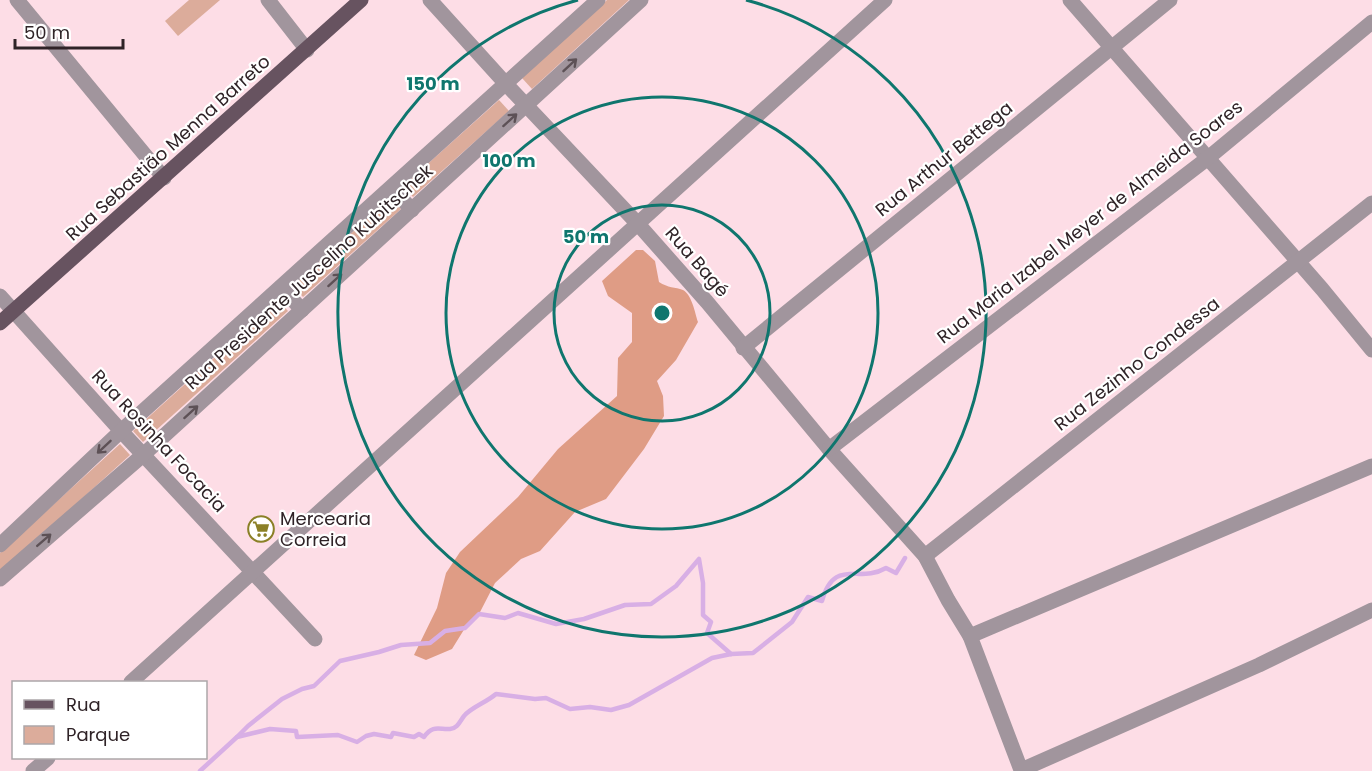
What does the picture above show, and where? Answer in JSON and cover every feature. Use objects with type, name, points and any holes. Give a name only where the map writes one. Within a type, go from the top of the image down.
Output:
[{"type":"main road","name":"Rua Sebastião Menna Barreto","points":[[0,323],[361,0]]},
{"type":"street","points":[[17,0],[164,177]]},
{"type":"street","points":[[268,0],[307,50]]},
{"type":"street","name":"Rua Bagé","points":[[430,0],[638,224],[707,302],[829,449],[926,556],[948,600],[970,636],[1021,770],[1259,665],[1372,610]]},
{"type":"street","name":"Rua Presidente Juscelino Kubitschek","points":[[0,545],[598,0]]},
{"type":"street","name":"Rua Presidente Juscelino Kubitschek","points":[[0,579],[143,455],[641,0]]},
{"type":"street","points":[[131,681],[885,0]]},
{"type":"street","points":[[1070,0],[1372,350]]},
{"type":"street","name":"Rua Arthur Bettega","points":[[743,348],[1170,0]]},
{"type":"street","name":"Rua Maria Izabel Meyer de Almeida Soares","points":[[829,449],[1208,158],[1372,22]]},
{"type":"street","points":[[392,188],[412,210]]},
{"type":"street","name":"Rua Zezinho Condessa","points":[[926,556],[1372,203]]},
{"type":"street","points":[[281,287],[303,310]]},
{"type":"street","name":"Rua Rosinha Focacia","points":[[0,296],[143,455],[315,639]]},
{"type":"street","points":[[970,636],[1372,466]]},
{"type":"street","points":[[33,771],[47,759]]},
{"type":"green space","points":[[189,0],[220,0],[178,36],[165,21]]},
{"type":"green space","points":[[607,0],[629,0],[532,89],[522,78]]},
{"type":"green space","points":[[499,100],[509,111],[413,197],[403,186]]},
{"type":"green space","points":[[391,197],[401,209],[303,297],[293,286]]},
{"type":"green space","points":[[278,300],[288,311],[143,442],[133,431]]},
{"type":"green space","points":[[120,444],[130,455],[0,573],[0,553]]},
{"type":"shaded area","points":[[636,250],[643,250],[655,261],[659,282],[686,292],[698,322],[676,360],[657,381],[663,396],[664,416],[644,449],[606,499],[575,512],[540,551],[521,559],[495,583],[479,614],[465,628],[452,649],[426,660],[414,655],[437,608],[446,573],[460,552],[518,497],[558,449],[617,396],[618,358],[632,342],[632,313],[608,296],[602,281]]},
{"type":"waterway","points":[[200,771],[237,737],[270,729],[296,731],[297,737],[338,735],[357,742],[374,734],[391,737],[393,733],[414,737],[419,734],[424,737],[430,730],[455,727],[467,713],[496,694],[535,699],[546,698],[570,709],[590,707],[611,710],[629,705],[712,658],[753,653],[792,622],[808,597],[822,601],[827,588],[840,575],[866,574],[886,568],[896,573],[905,558]]},
{"type":"waterway","points":[[237,737],[282,699],[314,686],[340,661],[401,645],[430,643],[445,631],[465,628],[479,614],[505,618],[518,613],[556,624],[584,619],[625,605],[651,604],[676,586],[699,559],[703,583],[703,615],[711,622],[707,633],[731,654]]},
{"type":"place","name":"Mercearia Correia","points":[[261,529]]}]
